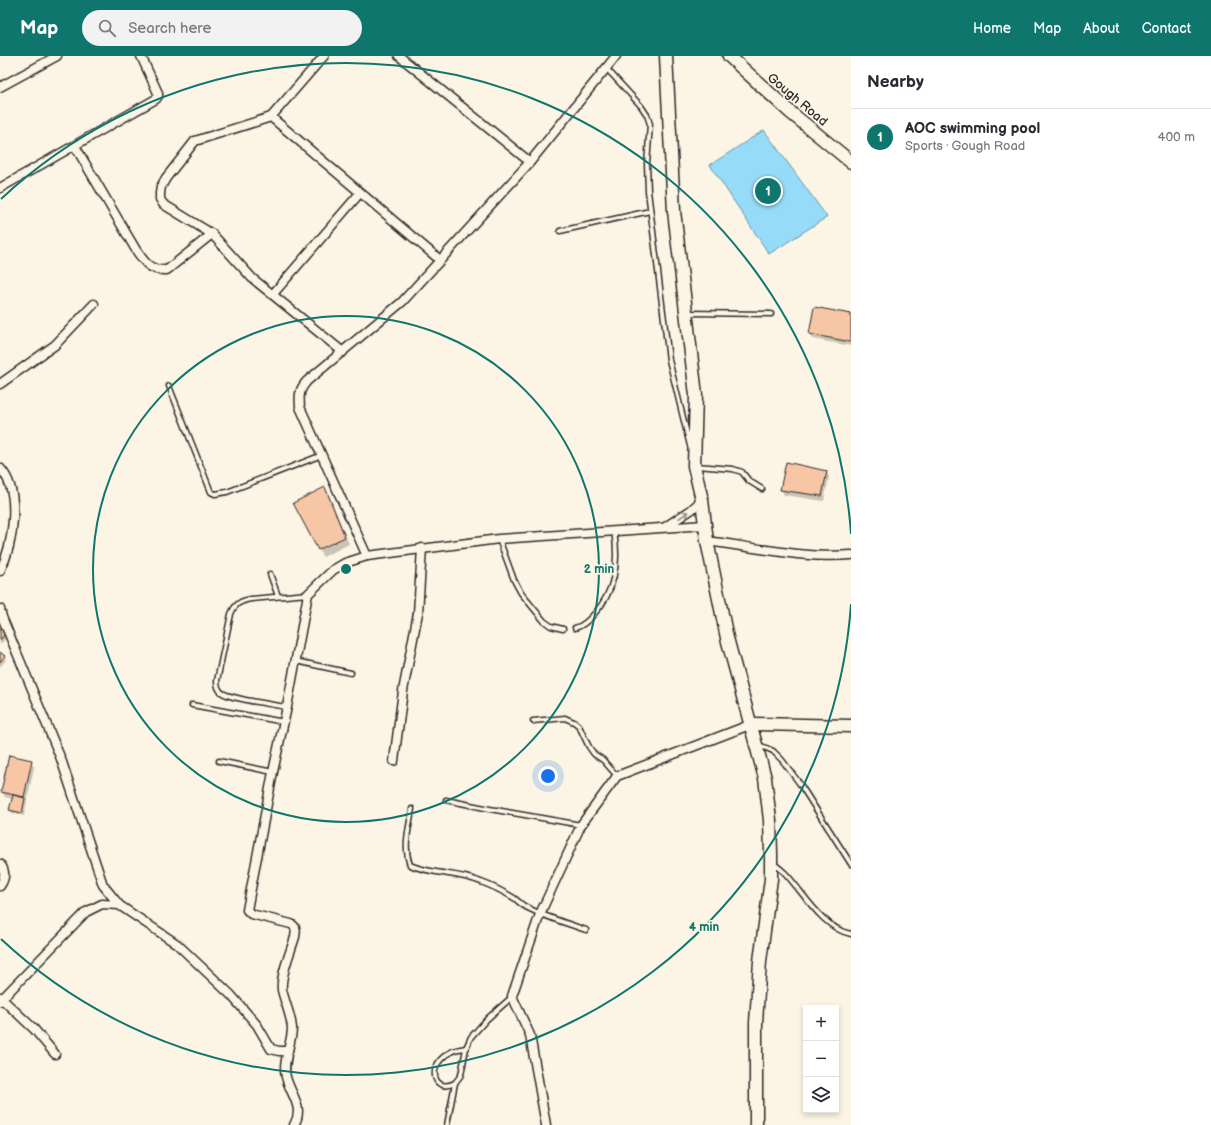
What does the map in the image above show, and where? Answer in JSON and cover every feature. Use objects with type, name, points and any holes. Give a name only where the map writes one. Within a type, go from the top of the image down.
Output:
[{"type":"street","points":[[0,87],[57,56]]},
{"type":"street","points":[[0,188],[156,99],[158,96],[157,89],[141,56]]},
{"type":"street","points":[[324,56],[271,117],[195,141],[184,153],[164,182],[161,187],[160,199],[163,204],[212,234],[252,278],[343,352]]},
{"type":"street","points":[[399,56],[530,162]]},
{"type":"street","points":[[367,556],[300,407],[299,395],[301,388],[307,381],[402,302],[530,162],[616,56]]},
{"type":"street","points":[[666,56],[674,211],[696,395],[694,466],[702,500],[707,541],[727,638],[752,724],[765,778],[770,820],[771,879],[760,961],[756,1023],[756,1125]]},
{"type":"street","name":"Gough Road","points":[[728,56],[784,107],[851,162]]},
{"type":"street","points":[[271,117],[440,260]]},
{"type":"street","points":[[74,146],[144,263],[150,267],[158,271],[167,270],[212,234]]},
{"type":"street","points":[[273,294],[360,193]]},
{"type":"street","points":[[0,384],[55,345],[94,304]]},
{"type":"street","points":[[0,468],[5,474],[12,495],[13,528],[10,548],[0,571]]},
{"type":"street","points":[[664,528],[691,510],[702,500]]},
{"type":"street","points":[[294,1125],[297,1120],[298,1112],[295,1097],[285,1074],[292,1030],[282,990],[282,980],[296,930],[295,926],[291,924],[251,914],[247,910],[308,594],[333,570],[345,563],[367,556],[499,539],[705,525]]},
{"type":"street","points":[[707,541],[803,554],[839,556],[851,554]]},
{"type":"street","points":[[394,760],[403,691],[418,613],[422,548]]},
{"type":"street","points":[[0,609],[61,759],[103,885],[119,905],[177,944],[231,995],[257,1025],[271,1049],[288,1051]]},
{"type":"street","points":[[546,1125],[530,1035],[512,996],[540,914],[581,825],[617,776],[752,724],[851,726]]},
{"type":"street","points":[[0,864],[5,874],[3,882],[0,886]]},
{"type":"street","points":[[55,1054],[34,1029],[1,999],[86,912],[102,904],[119,905]]},
{"type":"lane","points":[[606,68],[641,106],[647,115],[650,124],[647,164],[648,191],[669,360],[694,466],[733,469],[742,472],[749,481],[762,489]]},
{"type":"lane","points":[[560,231],[650,212]]},
{"type":"lane","points":[[686,313],[771,314]]},
{"type":"lane","points":[[169,386],[211,492],[215,494],[227,492],[322,455]]},
{"type":"lane","points":[[575,628],[591,618],[599,609],[609,592],[616,568],[614,532]]},
{"type":"lane","points":[[499,539],[514,580],[521,594],[544,621],[551,626],[563,629]]},
{"type":"lane","points":[[270,574],[278,596]]},
{"type":"lane","points":[[287,707],[230,697],[220,692],[217,681],[231,614],[234,608],[242,600],[308,594]]},
{"type":"lane","points":[[295,661],[351,673]]},
{"type":"lane","points":[[192,705],[284,722]]},
{"type":"lane","points":[[533,721],[565,718],[574,722],[579,726],[594,754],[603,760],[617,776]]},
{"type":"lane","points":[[756,744],[773,751],[782,760],[800,784],[851,864]]},
{"type":"lane","points":[[219,760],[273,772]]},
{"type":"lane","points":[[446,800],[490,810],[581,825]]},
{"type":"lane","points":[[412,809],[406,844],[406,855],[410,865],[417,868],[463,876],[480,881],[540,914],[586,930]]},
{"type":"lane","points":[[771,861],[785,873],[814,909],[838,929],[851,934]]},
{"type":"lane","points":[[466,1048],[452,1051],[441,1058],[436,1065],[434,1072],[436,1079],[442,1085],[450,1085],[455,1083],[461,1076],[466,1048],[471,1037],[512,996]]},
{"type":"lane","points":[[447,1125],[455,1083]]},
{"type":"water","points":[[764,130],[827,217],[769,254],[710,165]]},
{"type":"building","points":[[814,307],[851,314],[851,342],[809,334]]},
{"type":"building","points":[[786,462],[827,471],[822,496],[780,490]]},
{"type":"building","points":[[325,487],[345,537],[318,550],[293,503]]},
{"type":"building","points":[[0,628],[6,633],[0,640]]},
{"type":"building","points":[[0,652],[5,656],[0,662]]},
{"type":"building","points":[[9,755],[32,760],[24,797],[1,792]]},
{"type":"building","points":[[13,795],[25,798],[22,813],[9,810]]},
{"type":"place","name":"AOC swimming pool","points":[[768,191]]}]
